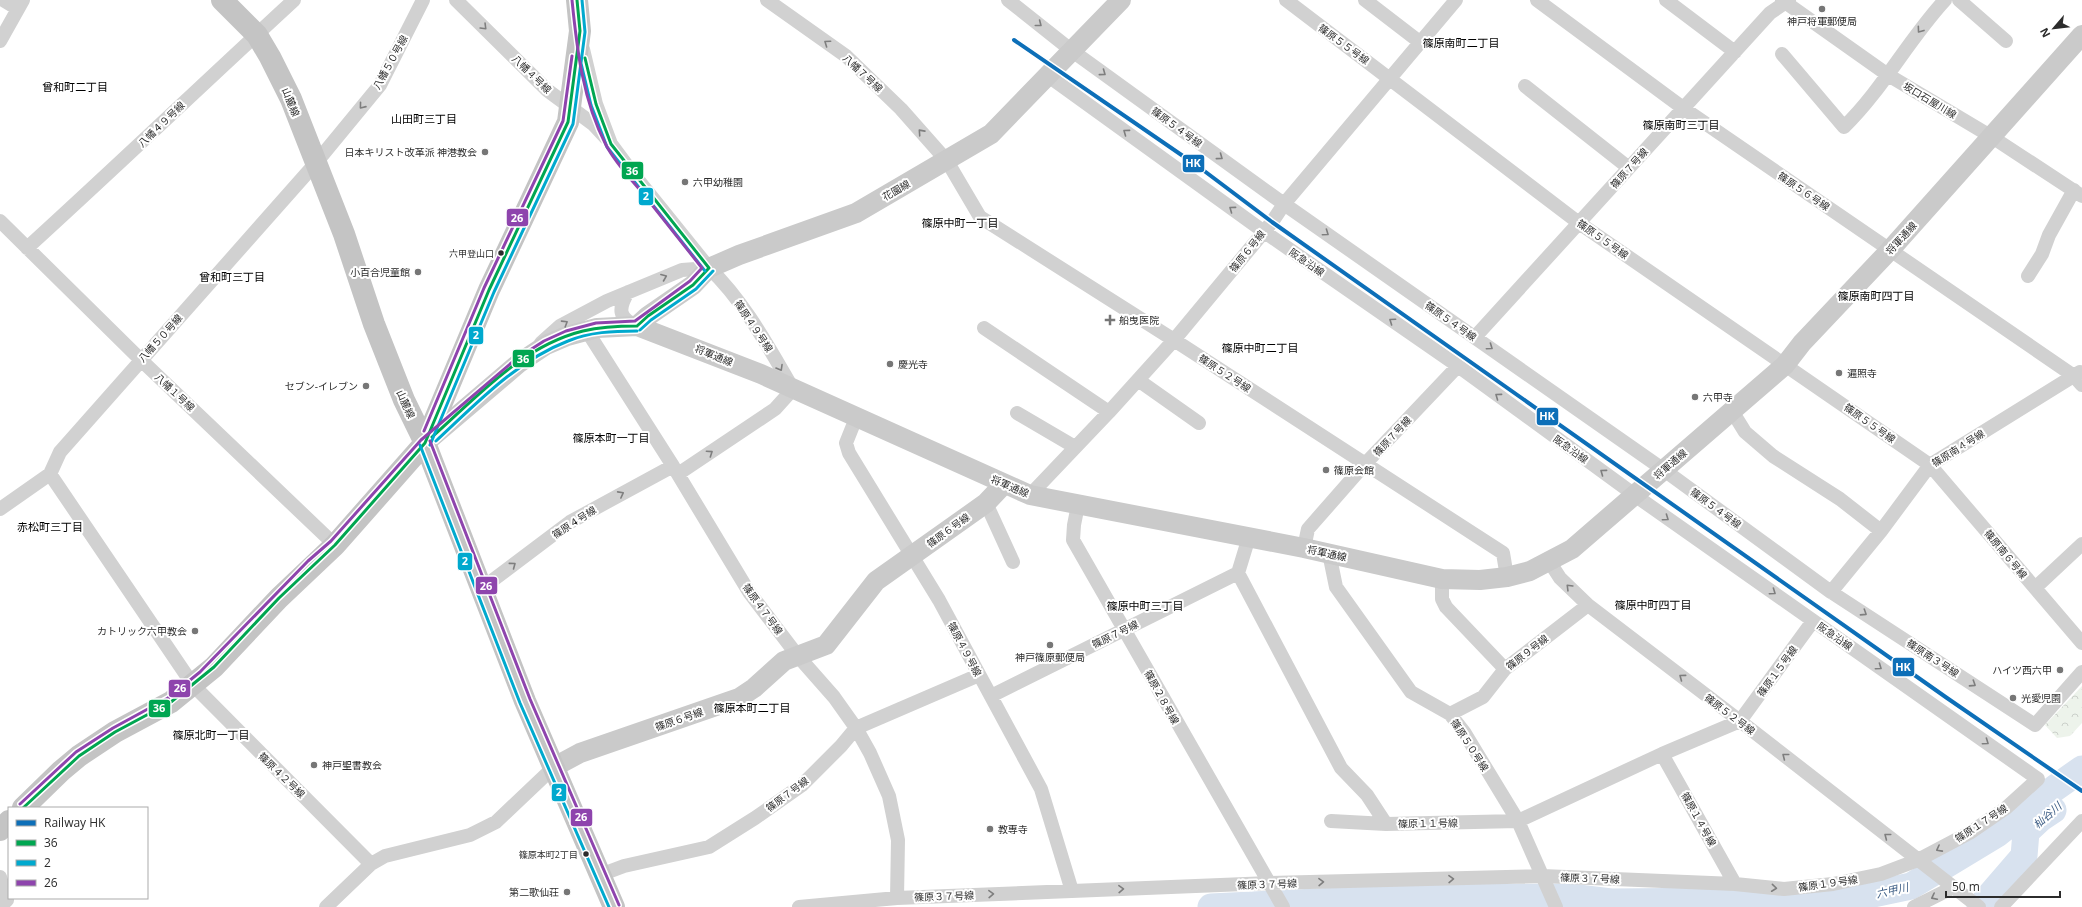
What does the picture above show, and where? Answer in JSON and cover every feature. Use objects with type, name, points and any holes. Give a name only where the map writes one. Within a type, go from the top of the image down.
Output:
[{"type":"main road","name":"山麓線","points":[[222,0],[256,35],[284,84],[344,234],[374,324],[404,400],[425,443],[525,701],[614,907]]},
{"type":"main road","points":[[24,807],[61,771],[84,753],[115,732],[171,702],[214,667],[312,565],[335,545],[425,443],[489,290],[568,122],[571,109],[580,31],[577,0]]},
{"type":"main road","points":[[0,830],[8,822]]},
{"type":"street","points":[[0,41],[20,4],[3,0]]},
{"type":"street","name":"八幡４９号線","points":[[26,248],[132,153],[198,88],[294,0]]},
{"type":"street","name":"八幡５０号線","points":[[50,474],[60,452],[315,164],[380,85],[423,0]]},
{"type":"street","name":"八幡４号線","points":[[456,0],[547,90],[593,124],[611,144],[709,268]]},
{"type":"street","name":"八幡７号線","points":[[767,0],[846,56],[901,109],[947,161]]},
{"type":"street","name":"篠原５４号線","points":[[1008,0],[1071,50],[1284,204],[1664,470],[1831,592]]},
{"type":"street","name":"篠原５５号線","points":[[1286,0],[1391,78],[1579,223],[1930,465]]},
{"type":"street","points":[[1365,0],[1421,43]]},
{"type":"street","name":"篠原６号線","points":[[1030,495],[1109,412],[1174,340],[1284,204],[1456,0]]},
{"type":"street","name":"篠原５６号線","points":[[1537,0],[1683,108],[2079,377]]},
{"type":"street","points":[[1666,0],[1735,52]]},
{"type":"street","points":[[1782,54],[1844,127],[1862,110],[1930,16],[1945,0]]},
{"type":"street","points":[[1959,0],[2006,40]]},
{"type":"street","name":"花園線","points":[[637,326],[648,316],[693,285],[709,268],[739,255],[856,213],[991,134],[1117,1]]},
{"type":"street","name":"篠原７号線","points":[[1475,337],[1770,13],[1785,1]]},
{"type":"street","name":"坂口石屋川線","points":[[1785,1],[1888,75],[1992,137],[2078,193]]},
{"type":"street","name":"八幡４号線","points":[[580,31],[591,87],[600,117],[611,144]]},
{"type":"street","name":"将軍通線","points":[[425,443],[519,362],[537,350],[566,336],[616,326],[637,326],[761,374],[1030,495],[1329,553],[1442,579],[1480,580],[1507,577],[1530,571],[1572,549],[1785,365],[1802,343],[1890,250],[2082,35]]},
{"type":"street","name":"阪急沿線","points":[[1047,75],[1263,231],[1458,366],[1634,495],[2038,778]]},
{"type":"street","points":[[1525,86],[1629,168]]},
{"type":"street","name":"篠原５２号線","points":[[947,161],[980,217],[1174,340],[1503,553],[1507,577]]},
{"type":"street","points":[[2028,276],[2042,254],[2049,235],[2078,193]]},
{"type":"street","name":"八幡１号線","points":[[1,224],[335,545]]},
{"type":"street","points":[[537,350],[541,341],[560,326],[593,307],[682,270],[709,268]]},
{"type":"street","name":"篠原４９号線","points":[[709,268],[723,281],[766,343],[793,389]]},
{"type":"street","points":[[628,292],[622,303],[621,312],[626,322],[637,326]]},
{"type":"street","points":[[984,328],[1109,412]]},
{"type":"street","name":"篠原４７号線","points":[[587,331],[675,470],[749,592],[797,655],[834,697],[856,728],[870,753],[889,796],[898,840],[897,898]]},
{"type":"street","name":"篠原７号線","points":[[1304,548],[1308,529],[1365,464],[1458,366]]},
{"type":"street","name":"篠原南４号線","points":[[1831,592],[1881,531],[1930,465],[2079,377]]},
{"type":"street","points":[[1138,380],[1199,423]]},
{"type":"street","name":"篠原４号線","points":[[482,589],[570,522],[675,470],[775,410],[793,389]]},
{"type":"street","points":[[1732,411],[1745,432],[1773,456],[1840,499],[1881,531]]},
{"type":"street","points":[[1017,413],[1076,447]]},
{"type":"street","name":"篠原４９号線","points":[[856,418],[846,443],[849,453],[939,600],[1041,789],[1072,891]]},
{"type":"street","name":"篠原南６号線","points":[[1930,465],[2082,643]]},
{"type":"street","points":[[0,509],[50,474],[193,685]]},
{"type":"street","name":"篠原６号線","points":[[326,907],[371,864],[385,856],[470,835],[496,822],[554,767],[580,753],[739,698],[754,688],[784,661],[826,645],[876,581],[986,503],[1004,484]]},
{"type":"street","points":[[986,503],[1013,562]]},
{"type":"street","name":"篠原２８号線","points":[[1078,505],[1073,540],[1283,907]]},
{"type":"street","points":[[1238,573],[1248,537]]},
{"type":"street","points":[[2034,588],[2082,544]]},
{"type":"street","name":"篠原５０号線","points":[[1329,553],[1336,587],[1410,692],[1450,714],[1464,732],[1518,821],[1556,907]]},
{"type":"street","name":"篠原５２号線","points":[[1549,561],[1560,578],[1588,605],[1954,887]]},
{"type":"street","name":"篠原７号線","points":[[991,696],[1238,573]]},
{"type":"street","name":"篠原１１号線","points":[[1238,573],[1340,768],[1367,795],[1386,824],[1518,821],[1662,754],[1740,721]]},
{"type":"street","points":[[1442,579],[1442,599],[1446,607],[1505,669]]},
{"type":"street","name":"篠原南３号線","points":[[1831,592],[2035,725],[2082,672]]},
{"type":"street","name":"篠原９号線","points":[[1450,714],[1483,697],[1505,669],[1588,605]]},
{"type":"street","name":"篠原１５号線","points":[[1740,721],[1813,620]]},
{"type":"street","name":"篠原７号線","points":[[600,875],[624,866],[709,847],[755,818],[802,785],[841,746],[856,728],[979,675]]},
{"type":"street","name":"篠原４２号線","points":[[193,685],[371,864]]},
{"type":"street","name":"篠原１４号線","points":[[1662,754],[1735,884]]},
{"type":"street","name":"篠原１７号線","points":[[1918,860],[1983,824],[2006,808],[2038,778]]},
{"type":"street","points":[[1331,821],[1386,824]]},
{"type":"street","points":[[2001,907],[2082,821]]},
{"type":"street","name":"篠原１９号線","points":[[1735,884],[1784,889],[1833,884],[1881,874],[1918,860]]},
{"type":"street","name":"篠原３７号線","points":[[799,907],[897,898],[1270,884],[1542,876],[1735,884]]},
{"type":"street","points":[[0,877],[7,900],[0,907]]},
{"type":"street","points":[[1914,907],[1954,887],[1970,904]]},
{"type":"green space","points":[[2082,686],[2082,723],[2070,736],[2057,738],[2045,725]]},
{"type":"waterway","name":"六甲川","points":[[1211,907],[1397,898],[1570,897],[1611,902],[1845,900],[1911,886],[1997,834],[2055,788],[2082,769]]},
{"type":"waterway","name":"杣谷川","points":[[1980,907],[2024,856],[2026,832],[2041,818],[2053,810]]},
{"type":"waterway","name":"六甲川","points":[[1728,907],[1734,901]]},
{"type":"rail line","name":"HK","points":[[1014,40],[1199,167],[1272,222],[1947,698],[2082,791]]},
{"type":"transit line","name":"26","points":[[20,804],[76,752],[113,728],[168,698],[200,672],[308,561],[331,541],[421,440],[516,359],[544,341],[566,331],[596,323],[635,321],[690,281],[702,268],[619,165],[606,145],[598,128],[586,93],[576,38],[572,0]]},
{"type":"transit line","name":"36","points":[[24,807],[79,756],[115,732],[171,702],[214,667],[279,598],[335,545],[425,443],[489,290],[568,122],[580,31],[577,0]]},
{"type":"transit line","name":"2","points":[[430,445],[494,292],[573,124],[585,32],[582,0]]},
{"type":"transit line","name":"26","points":[[424,431],[484,288],[563,121],[572,56]]},
{"type":"transit line","name":"36","points":[[585,58],[596,104],[611,144],[709,268]]},
{"type":"transit line","name":"2","points":[[580,59],[591,105],[607,147],[705,271]]},
{"type":"transit line","name":"36","points":[[637,326],[648,316],[693,285],[709,268]]},
{"type":"transit line","name":"2","points":[[640,330],[651,320],[696,289],[713,271]]},
{"type":"transit line","name":"36","points":[[432,437],[483,390],[520,361],[540,348],[561,338],[583,331],[610,327],[637,326]]},
{"type":"transit line","name":"2","points":[[436,441],[482,398],[514,372],[549,350],[576,338],[593,334],[637,331]]},
{"type":"transit line","name":"26","points":[[430,441],[530,699],[619,905]]},
{"type":"transit line","name":"2","points":[[420,445],[520,703],[609,907]]},
{"type":"place","name":"神戸将軍郵便局","points":[[1822,9]]},
{"type":"place","name":"日本キリスト改革派 神港教会","points":[[485,152]]},
{"type":"place","name":"六甲幼稚園","points":[[685,182]]},
{"type":"place","name":"六甲登山口","points":[[501,253]]},
{"type":"place","name":"小百合児童館","points":[[418,272]]},
{"type":"place","name":"船曳医院","points":[[1110,320]]},
{"type":"place","name":"慶光寺","points":[[890,364]]},
{"type":"place","name":"遍照寺","points":[[1839,373]]},
{"type":"place","name":"セブン-イレブン","points":[[366,386]]},
{"type":"place","name":"六甲寺","points":[[1695,397]]},
{"type":"place","name":"篠原会館","points":[[1326,470]]},
{"type":"place","name":"カトリック六甲教会","points":[[195,631]]},
{"type":"place","name":"神戸篠原郵便局","points":[[1050,645]]},
{"type":"place","name":"ハイツ西六甲","points":[[2060,670]]},
{"type":"place","name":"光愛児園","points":[[2013,698]]},
{"type":"place","name":"神戸聖書教会","points":[[314,765]]},
{"type":"place","name":"教専寺","points":[[990,829]]},
{"type":"place","name":"篠原本町2丁目","points":[[586,854]]},
{"type":"place","name":"第二歌仙荘","points":[[567,892]]},
{"type":"district","name":"篠原南町二丁目","points":[[1461,42]]},
{"type":"district","name":"曾和町二丁目","points":[[75,86]]},
{"type":"district","name":"山田町三丁目","points":[[424,118]]},
{"type":"district","name":"篠原南町三丁目","points":[[1681,124]]},
{"type":"district","name":"篠原中町一丁目","points":[[960,222]]},
{"type":"district","name":"曾和町三丁目","points":[[232,276]]},
{"type":"district","name":"篠原南町四丁目","points":[[1876,295]]},
{"type":"district","name":"篠原中町二丁目","points":[[1260,347]]},
{"type":"district","name":"篠原本町一丁目","points":[[611,437]]},
{"type":"district","name":"赤松町三丁目","points":[[50,526]]},
{"type":"district","name":"篠原中町四丁目","points":[[1653,604]]},
{"type":"district","name":"篠原中町三丁目","points":[[1145,605]]},
{"type":"district","name":"篠原本町二丁目","points":[[752,707]]},
{"type":"district","name":"篠原北町一丁目","points":[[211,734]]}]
